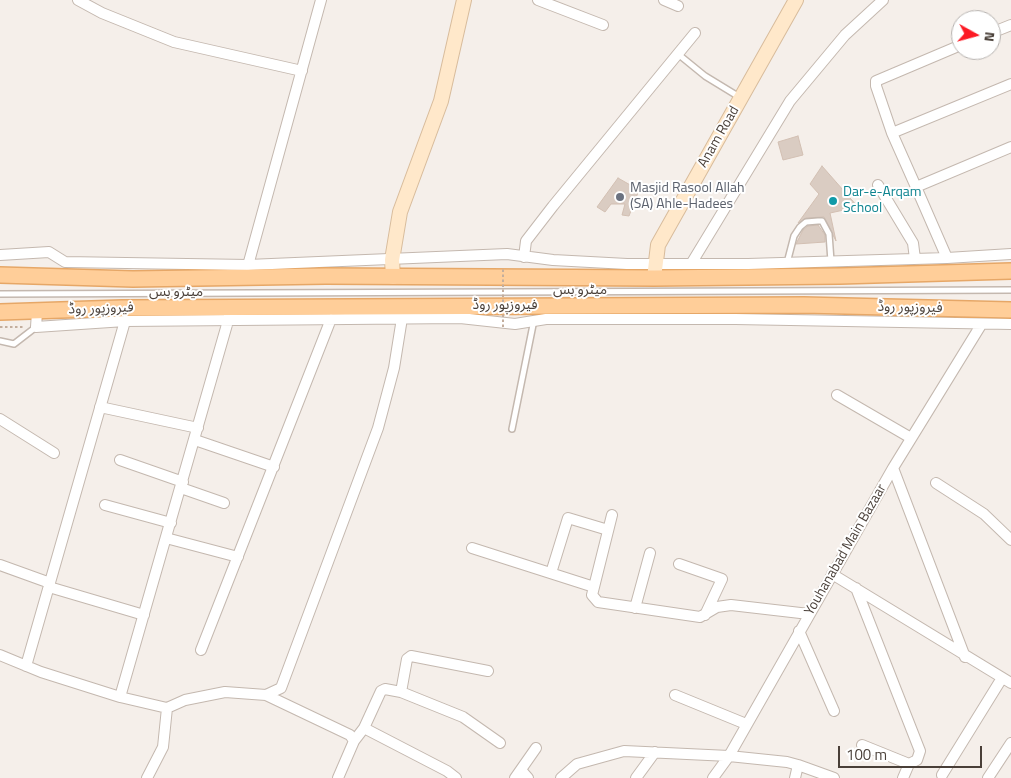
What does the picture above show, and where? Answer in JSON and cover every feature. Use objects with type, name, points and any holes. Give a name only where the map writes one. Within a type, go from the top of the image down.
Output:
[{"type":"main road","points":[[0,275],[133,279],[247,271],[393,277],[836,267],[1011,271]]},
{"type":"main road","name":"فیروزپور روڈ","points":[[0,312],[36,319],[122,308],[230,313],[403,313],[804,305],[1011,310]]},
{"type":"street","points":[[78,0],[102,13],[174,42],[302,71]]},
{"type":"street","points":[[247,271],[321,0]]},
{"type":"street","points":[[393,277],[392,260],[400,212],[441,102],[464,0]]},
{"type":"street","points":[[538,0],[603,25]]},
{"type":"street","points":[[664,0],[678,6]]},
{"type":"street","name":"Anam Road","points":[[654,270],[658,245],[796,0]]},
{"type":"street","points":[[691,264],[790,101],[845,35],[883,0]]},
{"type":"street","points":[[524,257],[526,241],[695,33]]},
{"type":"street","points":[[947,258],[892,134],[876,81],[951,49]]},
{"type":"street","points":[[892,134],[1011,84]]},
{"type":"street","points":[[916,187],[1011,147]]},
{"type":"street","points":[[878,185],[913,243],[915,259]]},
{"type":"street","points":[[0,255],[49,252],[65,262],[247,271],[392,260],[466,257],[484,254],[507,254],[524,257],[599,262],[654,270],[691,264],[748,270],[787,263],[836,267],[915,259],[1011,254]]},
{"type":"street","points":[[36,319],[125,321],[230,313],[331,319],[403,313],[515,324],[534,320],[735,319],[981,325],[1011,324]]},
{"type":"street","points":[[120,697],[230,313]]},
{"type":"street","points":[[266,695],[281,688],[371,450],[394,368],[403,313]]},
{"type":"street","points":[[201,650],[331,319]]},
{"type":"street","points":[[26,666],[125,321]]},
{"type":"street","name":"Youhanabad Main Bazaar","points":[[714,778],[729,756],[893,468],[981,325]]},
{"type":"street","points":[[836,395],[911,438]]},
{"type":"street","points":[[100,407],[198,428]]},
{"type":"street","points":[[0,419],[54,452]]},
{"type":"street","points":[[195,440],[274,467]]},
{"type":"street","points":[[120,460],[224,504]]},
{"type":"street","points":[[893,468],[965,657]]},
{"type":"street","points":[[936,483],[984,514],[1011,540]]},
{"type":"street","points":[[105,506],[171,523]]},
{"type":"street","points":[[612,515],[592,595],[598,602],[700,617],[718,607],[731,605],[809,614]]},
{"type":"street","points":[[551,573],[568,518],[608,530]]},
{"type":"street","points":[[166,538],[238,557]]},
{"type":"street","points":[[472,548],[594,587]]},
{"type":"street","points":[[635,608],[650,553]]},
{"type":"street","points":[[679,564],[722,580],[705,615]]},
{"type":"street","points":[[0,565],[49,585],[144,615]]},
{"type":"street","points":[[832,574],[1007,681],[942,775]]},
{"type":"street","points":[[856,588],[920,751],[917,760],[909,764],[903,778]]},
{"type":"street","points":[[799,632],[834,711]]},
{"type":"street","points":[[0,655],[26,666],[120,697],[167,708],[185,700],[224,692],[266,695],[350,735],[354,741]]},
{"type":"street","points":[[401,692],[407,659],[411,656],[488,671]]},
{"type":"street","points":[[338,778],[354,741],[364,728],[381,691],[385,689],[401,692],[463,717],[500,743]]},
{"type":"street","points":[[675,695],[746,724]]},
{"type":"street","points":[[147,778],[163,747],[167,708]]},
{"type":"street","points":[[364,728],[448,771],[456,778]]},
{"type":"street","points":[[988,778],[1011,743]]},
{"type":"street","points":[[862,745],[909,764]]},
{"type":"street","points":[[521,775],[536,748]]},
{"type":"street","points":[[561,778],[577,764],[624,751],[729,756],[798,765],[834,778]]},
{"type":"street","points":[[636,778],[654,752]]},
{"type":"street","points":[[795,778],[798,765]]},
{"type":"lane","points":[[678,54],[705,76],[741,98]]},
{"type":"lane","points":[[787,263],[794,236],[800,227],[806,222],[822,221],[829,234],[836,267]]},
{"type":"lane","name":"میٹرو بس","points":[[0,294],[1011,290]]},
{"type":"lane","points":[[0,341],[14,344],[36,319]]},
{"type":"lane","points":[[512,429],[534,320]]},
{"type":"path","points":[[503,269],[503,327]]},
{"type":"path","points":[[0,327],[23,326]]},
{"type":"building","points":[[798,136],[803,155],[783,160],[778,142]]},
{"type":"building","name":"Dar-e-Arqam School","points":[[822,166],[858,207],[830,213],[836,241],[824,217],[806,218],[798,223],[819,194],[810,184]]},
{"type":"building","name":"Masjid Rasool Allah (SA) Ahle-Hadees","points":[[618,178],[639,190],[629,216],[622,215],[625,204],[611,204],[605,212],[597,207]]},
{"type":"building","points":[[818,225],[825,235],[825,242],[796,244],[803,230],[808,226]]},
{"type":"place","name":"Masjid Rasool Allah (SA) Ahle-Hadees","points":[[620,197]]},
{"type":"place","name":"Dar-e-Arqam School","points":[[833,201]]}]
